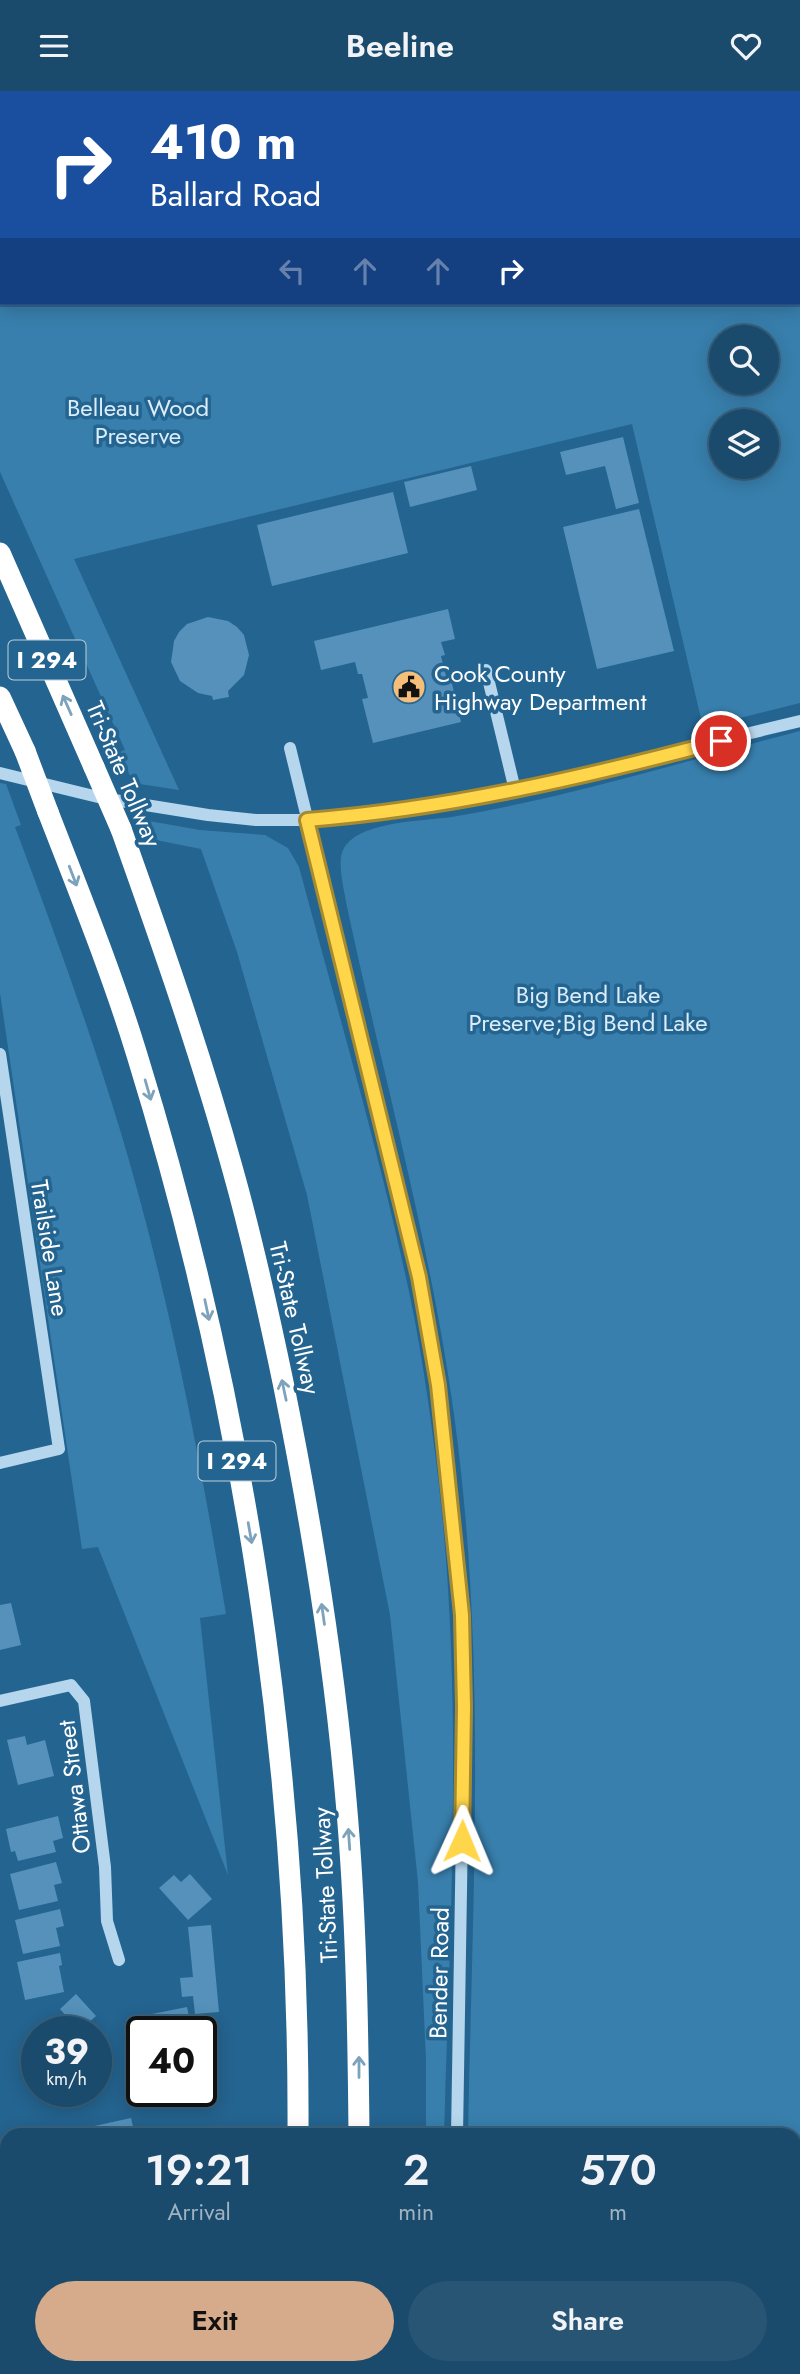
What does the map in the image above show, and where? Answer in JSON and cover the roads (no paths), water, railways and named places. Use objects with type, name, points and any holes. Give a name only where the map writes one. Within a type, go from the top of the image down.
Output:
[{"type":"highway","name":"Tri-State Tollway","points":[[0,553],[121,829],[188,1018],[233,1170],[267,1305],[305,1489],[334,1685],[346,1798],[354,1922],[359,2128]]},
{"type":"highway","name":"Tri-State Tollway","points":[[0,697],[25,751],[136,1052],[201,1282],[257,1570],[276,1713],[289,1861],[298,2038],[298,2128]]},
{"type":"street","points":[[486,670],[515,790]]},
{"type":"street","points":[[0,773],[103,798],[208,815],[256,820],[307,820],[443,804],[515,790],[800,722]]},
{"type":"street","name":"Bender Road","points":[[290,748],[421,1291],[439,1397],[462,1615],[464,1707],[457,2128]]},
{"type":"street","name":"Trailside Lane","points":[[0,1054],[59,1449],[0,1463]]},
{"type":"street","name":"Ottawa Street","points":[[0,1701],[71,1685],[84,1701],[104,1867],[107,1921],[119,1960]]},
{"type":"place","name":"Cook County Highway Department","points":[[409,687]]},
{"type":"park label","name":"Belleau Wood Preserve","points":[[138,421]]},
{"type":"park label","name":"Big Bend Lake Preserve;Big Bend Lake","points":[[588,1008]]}]
